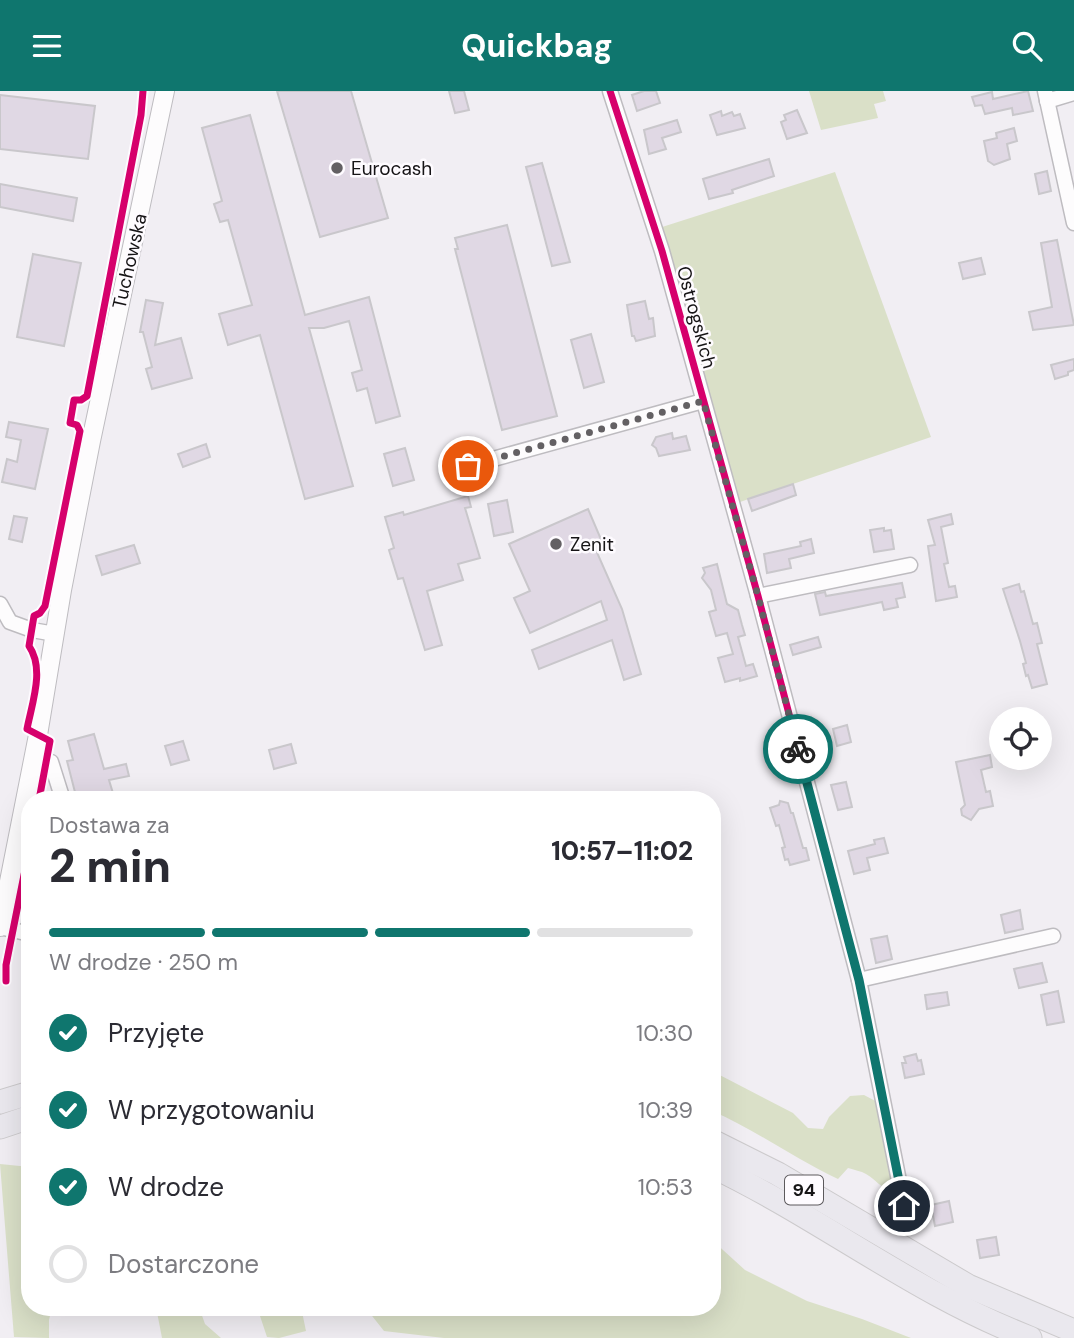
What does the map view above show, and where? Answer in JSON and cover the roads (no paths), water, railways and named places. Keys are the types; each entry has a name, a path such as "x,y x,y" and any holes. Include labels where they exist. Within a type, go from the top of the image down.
{"main road":[{"name":"94","path":"721,1146 778,1174 968,1286 1074,1331"},
{"name":"94","path":"721,1170 778,1199 945,1300 1030,1338"}],"street":[{"name":"Tuchowska","path":"28,791 114,326 165,91"},
{"name":"Ostrogskich","path":"610,91 662,251 758,596 859,980 904,1206"},
{"path":"1074,93 1046,96 1074,223"},
{"path":"468,466 703,401"},
{"path":"758,596 910,565"},
{"path":"0,604 10,622 55,634"},
{"path":"34,759 51,762 60,791"},
{"name":"Tuchowska","path":"0,927 21,823"},
{"path":"0,927 21,933"},
{"path":"859,980 1053,936"}],"place":[{"name":"Eurocash","path":"337,168"},
{"name":"Zenit","path":"556,544"}]}
